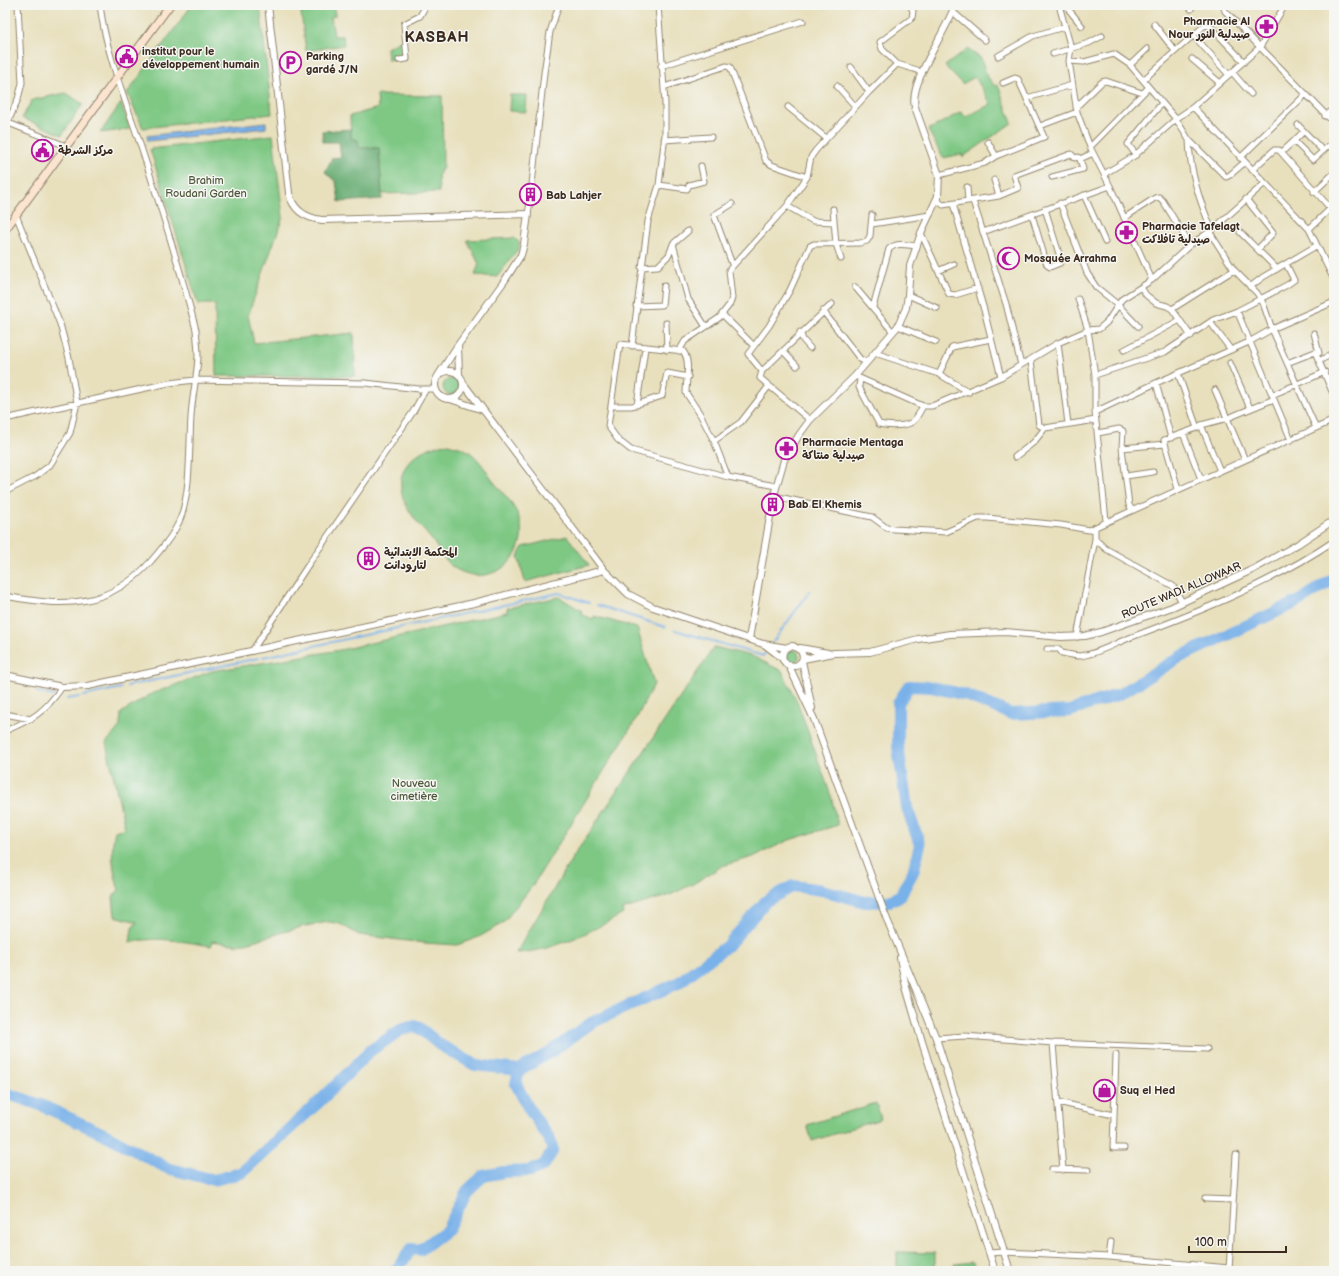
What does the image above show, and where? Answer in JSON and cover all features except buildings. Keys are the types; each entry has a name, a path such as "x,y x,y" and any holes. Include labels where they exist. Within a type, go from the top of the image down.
{"main road":[{"path":"5,230 170,5"}],"street":[{"path":"18,5 22,83 18,99 6,122 66,146"},
{"path":"5,596 61,604 84,602 100,597 124,586 145,568 160,552 181,518 187,490 192,393 198,357 196,330 140,145 117,78 108,46 100,5"},
{"path":"268,5 289,193 293,204 300,212 308,217 322,220 528,214"},
{"path":"399,60 407,59 404,24 420,16 426,5"},
{"path":"484,410 442,396 436,389 438,376 521,255 531,195 544,73 550,32 559,5"},
{"path":"632,346 648,221 659,185 664,140 664,87 661,66 658,5"},
{"path":"910,5 913,12 912,18 880,42 882,49 897,64 917,70 922,74"},
{"path":"1059,5 1071,48 1069,61 1076,109 1090,147 1110,186 1152,280"},
{"path":"1065,5 1082,26"},
{"path":"1223,5 1225,11 1325,116 1334,123"},
{"path":"1104,174 1136,155 1244,62 1260,47 1285,5"},
{"path":"985,40 954,8 922,74 913,101 939,175 938,202 943,205 999,196 1018,188 1014,175 1071,154 1075,158 1078,157 1080,159 1093,153"},
{"path":"661,66 803,22"},
{"path":"1154,24 1175,51"},
{"path":"1143,80 1203,26 1209,25 1244,62"},
{"path":"998,56 1033,36 1064,27"},
{"path":"1193,35 1252,94"},
{"path":"1053,54 1088,43 1102,36"},
{"path":"1130,64 1147,49"},
{"path":"1069,61 1084,62 1114,54 1130,64 1148,88 1176,119 1189,140 1226,177 1245,162"},
{"path":"1192,59 1220,83"},
{"path":"679,351 685,341 723,315 732,301 728,274 732,264 760,238 787,206 807,177 811,158 826,138 855,106 897,64"},
{"path":"664,87 726,66 730,67 766,161 772,165 807,177"},
{"path":"851,67 869,92"},
{"path":"939,175 979,165 996,156 1043,138 1044,136 1040,126 1017,78 1003,83"},
{"path":"1040,126 1076,109 1102,82 1106,81 1142,93"},
{"path":"1026,98 1072,85"},
{"path":"837,86 855,106"},
{"path":"1090,147 1148,88"},
{"path":"1240,158 1305,95"},
{"path":"1136,155 1128,144 1162,103"},
{"path":"788,107 826,138"},
{"path":"1193,107 1309,229 1334,280"},
{"path":"1325,116 1334,109"},
{"path":"1298,125 1323,151"},
{"path":"1282,152 1304,131"},
{"path":"664,140 711,137"},
{"path":"1189,140 1194,179 1211,230 1234,270 1260,299 1316,428"},
{"path":"1294,141 1312,160 1334,141"},
{"path":"988,142 996,156"},
{"path":"1252,170 1274,150 1279,150 1314,192 1332,206 1334,216"},
{"path":"1052,177 1083,168 1080,159"},
{"path":"659,185 686,189 689,185 704,181 701,166"},
{"path":"1314,192 1334,173"},
{"path":"994,180 999,196"},
{"path":"858,377 923,406 932,406 969,392 1001,377 1058,343 1088,330 1099,329 1103,326 1117,304 1126,295 1152,280 1190,245 1211,230 1265,183"},
{"path":"983,232 1110,186"},
{"path":"967,187 970,201 983,232 1006,304 1021,365"},
{"path":"1084,195 1105,242"},
{"path":"749,639 773,501 784,460 799,434 810,420 858,377 866,362 898,326 906,308 910,266 916,246 938,196"},
{"path":"1124,218 1155,198 1159,197 1190,245"},
{"path":"1246,200 1273,232 1258,249"},
{"path":"1060,203 1087,273 1096,287 1117,304 1138,326"},
{"path":"732,204 714,215 732,264"},
{"path":"953,204 978,288 1001,377"},
{"path":"787,206 813,222 834,222"},
{"path":"1309,229 1332,206"},
{"path":"833,209 836,244 841,259"},
{"path":"1032,215 1047,265 1050,267 1060,263 1061,260 1044,209"},
{"path":"5,492 36,476 50,464 70,433 77,403 69,358 60,324 16,215"},
{"path":"762,370 748,354 772,320 790,290 810,246 814,244 836,244 867,241 870,236 872,215"},
{"path":"872,224 930,215"},
{"path":"641,267 658,266 669,255 673,244 688,231"},
{"path":"1240,232 1277,269"},
{"path":"922,233 938,271 951,295 978,288"},
{"path":"673,244 688,299 706,327"},
{"path":"873,307 889,249 894,245 900,244 916,246"},
{"path":"1250,287 1316,246"},
{"path":"938,271 954,264"},
{"path":"1095,375 1159,355 1191,336 1210,322 1237,311 1294,281 1286,264"},
{"path":"1172,310 1234,270"},
{"path":"636,306 662,305 664,286"},
{"path":"855,287 893,332"},
{"path":"1142,287 1146,295 1156,303 1167,306 1172,310 1191,336"},
{"path":"908,295 937,308"},
{"path":"1078,298 1088,330 1095,375 1095,412 1106,521"},
{"path":"1095,412 1249,342 1272,329 1334,302"},
{"path":"810,420 760,378 762,370 823,310 832,304"},
{"path":"823,310 860,359 866,362"},
{"path":"1237,311 1291,440"},
{"path":"723,315 753,346"},
{"path":"1124,350 1180,320"},
{"path":"1210,322 1231,350"},
{"path":"666,323 667,350"},
{"path":"898,326 936,342"},
{"path":"800,332 803,340 810,348"},
{"path":"1287,363 1315,352 1319,353 1320,351 1314,333"},
{"path":"939,374 952,347 991,339"},
{"path":"1058,343 1068,424"},
{"path":"728,477 714,441 700,414 686,393 688,376 686,354 683,350 679,351 645,348 620,344 608,428 625,447 650,456 728,477 776,486"},
{"path":"458,346 459,374 463,382 604,570 618,585 642,602 671,614 763,644 786,648 793,646 800,648 803,653 802,660 814,719"},
{"path":"637,405 645,348"},
{"path":"783,351 797,366"},
{"path":"1315,352 1334,396"},
{"path":"875,353 939,374 969,392"},
{"path":"1319,361 1334,354"},
{"path":"1030,360 1039,425 1045,428 1096,420"},
{"path":"1230,363 1250,408"},
{"path":"438,376 448,371 459,374"},
{"path":"611,406 637,405 662,395 667,373 688,376"},
{"path":"1178,373 1199,426 1220,471"},
{"path":"1178,489 1164,440 1199,426 1228,418 1297,384 1326,375 1334,375"},
{"path":"858,377 859,387 879,424 887,426 909,423 916,419 923,406"},
{"path":"5,419 169,383 195,380 365,383 436,389"},
{"path":"447,398 452,398 461,392 463,382"},
{"path":"1156,383 1171,438"},
{"path":"714,441 741,422 769,386"},
{"path":"252,651 310,562 413,412 426,389"},
{"path":"1215,390 1245,460"},
{"path":"773,501 872,517 887,528 894,529 946,532 978,518 987,518 1061,525 1085,530 1095,528 1106,521 1334,420"},
{"path":"1015,457 1034,442 1045,428"},
{"path":"1098,433 1122,430 1122,448 1129,505 1132,510"},
{"path":"1183,433 1201,479"},
{"path":"1122,448 1165,444"},
{"path":"1126,476 1153,472"},
{"name":"ROUTE WADI ALLOWAAR","path":"800,648 834,653 870,652 918,639 950,634 1005,632 1078,637 1117,628 1182,602 1254,569 1298,544 1334,520"},
{"path":"1078,637 1095,539 1095,528"},
{"path":"1095,539 1106,549 1173,586 1182,602"},
{"path":"1047,649 1059,649 1062,653 1080,656 1095,652 1152,630 1244,591 1334,541"},
{"path":"5,675 62,687 88,686 474,603 604,570"},
{"path":"763,644 782,658 785,664 789,666 814,719 886,918 936,1038 1010,1271"},
{"path":"782,658 782,653 786,648"},
{"name":"ROUTE WADI ALLOWAAR","path":"802,660 834,653"},
{"path":"789,666 796,666 802,660"},
{"path":"5,731 32,720 48,706 62,687"},
{"path":"5,714 32,720"},
{"path":"898,948 906,987 919,1032 995,1271"},
{"path":"936,1038 965,1036 1053,1042 1207,1049"},
{"path":"1053,1042 1063,1170"},
{"path":"1116,1055 1113,1148 1124,1148"},
{"path":"1058,1102 1113,1115"},
{"path":"990,1253 1004,1252 1109,1258 1229,1270 1236,1155"},
{"path":"1052,1169 1088,1170"},
{"path":"1205,1199 1233,1200"},
{"path":"1109,1258 1111,1242"}],"green space":[{"path":"192,5 260,5 272,114 143,128 127,93"},
{"path":"300,5 334,5 335,16 331,17 334,36 343,36 344,45 306,51"},
{"path":"402,40 405,58 388,60 387,48"},
{"path":"967,49 981,58 987,76 995,86 998,85 1012,123 963,157 962,154 943,158 928,130 961,112 966,117 991,104 975,77 962,84 945,66"},
{"path":"66,93 83,104 62,135 22,118 32,100"},
{"path":"377,95 442,96 443,167 438,176 439,192 382,194 379,148 359,148 351,138 350,116 378,108"},
{"path":"510,95 527,95 526,112 509,111"},
{"path":"121,103 130,129 100,133"},
{"path":"351,129 351,138 358,140 359,148 379,148 382,199 339,202 336,182 325,172 332,158 341,157 339,142 323,142 322,131"},
{"name":"Brahim Roudani Garden","path":"273,135 283,217 248,315 254,343 354,333 355,376 216,376 215,304 198,304 150,149"},
{"path":"514,238 519,242 519,248 497,277 475,275 479,264 467,240"},
{"path":"448,379 454,379 459,384 457,393 454,395 448,395 443,390 443,384"},
{"path":"448,444 466,450 476,457 518,515 521,525 520,545 511,561 495,572 485,575 473,575 454,568 445,559 406,505 402,493 401,481 403,471 409,462 416,455 426,450 436,446"},
{"path":"567,536 589,565 525,582 518,556 523,547"},
{"name":"Nouveau cimetière","path":"559,597 582,611 581,614 593,619 594,616 637,628 654,684 635,721 533,885 503,923 479,937 457,945 424,943 359,935 340,924 329,922 305,926 239,945 212,941 211,946 160,939 130,943 132,928 137,922 115,916 113,897 119,890 113,860 113,838 115,831 125,828 106,743 120,726 121,713 151,694 212,671 340,650 507,612 507,608"},
{"path":"714,647 752,656 782,671 797,701 831,796 838,825 789,840 753,857 722,866 693,884 670,895 622,910 623,914 571,940 544,949 516,953 571,860"},
{"path":"793,650 797,652 799,656 797,660 793,662 789,660 787,656 789,652"},
{"path":"876,1103 881,1119 812,1141 807,1125"},
{"path":"897,1252 935,1253 935,1271 897,1271"},
{"path":"973,1262 976,1271 957,1271 954,1264"}],"water":[{"path":"266,122 266,128 148,141 147,136"}],"waterway":[{"path":"5,1093 41,1105 108,1136 167,1168 214,1180 241,1173 320,1101 370,1051 402,1029 417,1026 440,1045 475,1065 519,1070 549,1053 591,1023 678,983 728,945 766,901 793,886 822,890 865,902 889,901 900,896 913,872 920,845 907,808 898,747 898,703 909,686 931,687 966,695 1011,714 1070,711 1120,694 1180,657 1299,601 1334,579"},
{"path":"773,642 810,591"},
{"path":"263,657 559,593 589,603"},
{"path":"597,605 665,627"},
{"path":"675,630 763,656 765,653"},
{"path":"127,686 259,658"},
{"path":"84,696 121,688"},
{"path":"37,692 54,696"},
{"path":"67,699 80,697"},
{"path":"396,1271 411,1249 420,1250 447,1230 467,1191 483,1176 504,1172 531,1171 544,1165 553,1150 549,1138 529,1109 516,1084 519,1070"}],"place":[{"name":"Pharmacie Al Nour صيدلية النور","path":"1266,27"},
{"name":"institut pour le développement humain","path":"127,57"},
{"name":"Parking gardé J/N","path":"291,62"},
{"name":"مركز الشرطة","path":"42,150"},
{"name":"Bab Lahjer","path":"531,195"},
{"name":"Pharmacie Tafelagt صيدلية تافلاكت","path":"1126,232"},
{"name":"Mosquée Arrahma","path":"1008,258"},
{"name":"Pharmacie Mentaga صيدلية منتاكة","path":"786,448"},
{"name":"Bab El Khemis","path":"772,504"},
{"name":"المحكمة الابتدائية لتارودانت","path":"369,558"},
{"name":"Suq el Hed","path":"1104,1090"}],"district":[{"name":"KASBAH","path":"437,37"}]}
